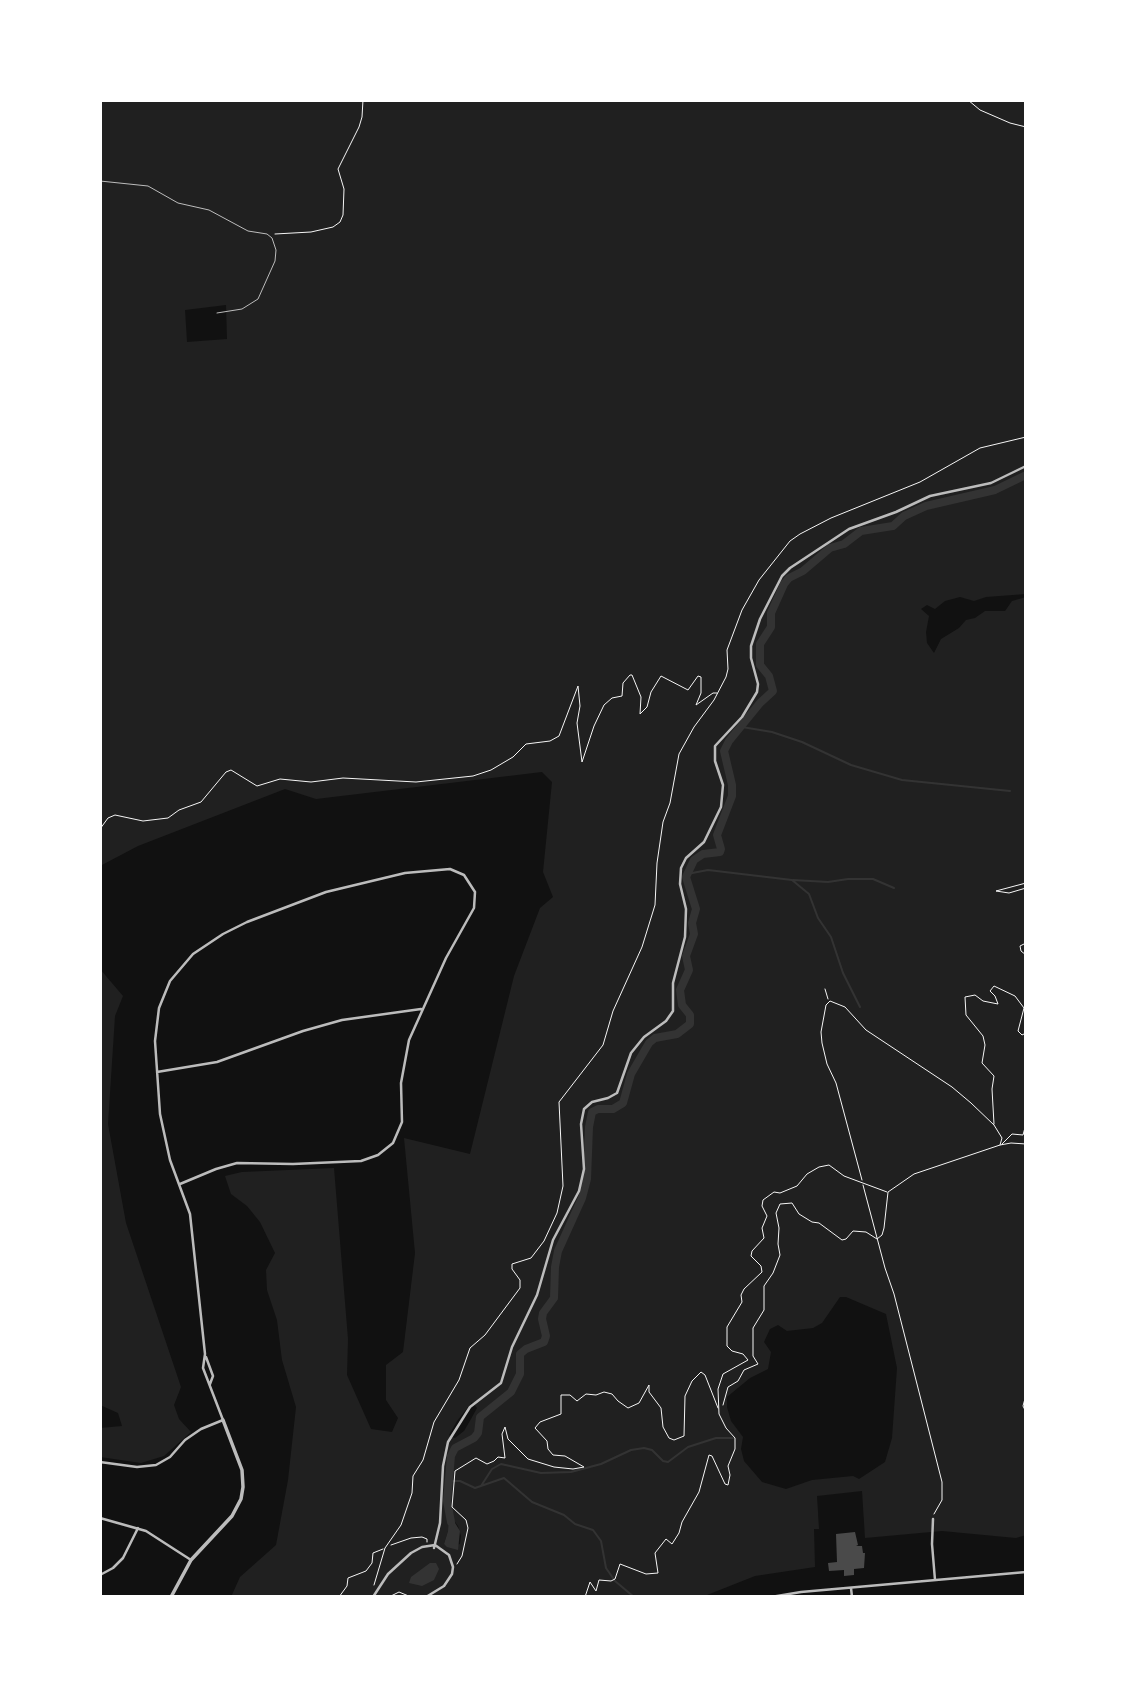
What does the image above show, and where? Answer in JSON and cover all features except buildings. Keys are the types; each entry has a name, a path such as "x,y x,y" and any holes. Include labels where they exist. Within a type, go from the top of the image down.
{"street":[{"path":"434,1547 440,1523 443,1466 448,1442 469,1408 498,1387 503,1378 512,1347 539,1290 553,1240 579,1191 584,1169 581,1124 584,1109 592,1102 617,1093 631,1053 644,1037 666,1021 673,1011 673,983 685,937 686,909 680,884 681,867 686,858 704,842 721,807 723,785 715,761 715,747 742,717 757,692 751,646 760,619 782,576 849,529 897,512 930,496 991,483 1026,466"},
{"path":"171,1597 191,1560 232,1516 243,1493 242,1470 210,1384 205,1378 192,1223 163,1133 155,1041 161,999 177,970 193,954 247,922 282,908 326,892 379,878 450,869 457,870 468,879 475,892 474,908 421,1009 404,1060 401,1083 402,1122 397,1136 386,1149 361,1161 237,1163 216,1168 180,1184"},
{"path":"156,1072 217,1062 342,1020 421,1009"},
{"path":"205,1354 213,1376 210,1384"},
{"path":"100,1461 137,1468 156,1465 170,1457 185,1440 201,1429 223,1420"},
{"path":"100,1518 138,1528 161,1539 191,1560"},
{"path":"933,1519 935,1580"},
{"path":"100,1575 123,1558 138,1528"},
{"path":"373,1597 382,1581 411,1553 422,1547 434,1547 447,1552 453,1567 450,1580 426,1597"},
{"path":"771,1597 1026,1572"},
{"path":"851,1588 852,1597"}],"lane":[{"path":"100,181 148,186 178,203 209,210 248,231 271,236 276,250 275,261 258,299 241,310 217,313"}],"path":[{"path":"271,236 277,233 311,232 334,227 340,222 343,215 344,189 338,169 359,127 363,100"},
{"path":"968,100 980,110 1026,127"},
{"path":"100,829 108,818 115,815 143,821 168,818 179,810 201,802 226,772 231,770 257,786 280,779 312,782 343,778 416,782 473,776 491,770 513,757 526,744 550,741 559,736 578,686 580,706 577,723 582,762 604,705 610,699 622,696 623,683 630,675 641,697 640,714 647,707 651,692 661,676 688,690 697,677 701,677 701,693 696,705 713,693 718,693 678,754 670,803 663,822 655,905 642,947 613,1011 603,1045 559,1102 563,1186 557,1213 544,1241 531,1258 512,1264 512,1269 520,1280 520,1288 485,1335 470,1349 459,1380 434,1422 423,1460 413,1476 412,1493 401,1525 389,1544"},
{"path":"1026,883 996,891 1009,893 1026,888"},
{"path":"1026,943 1020,946 1026,955"},
{"path":"994,1125 992,1116 995,1076 982,1063 985,1045 983,1036 967,1016 965,997 975,995 983,1001 997,1005 999,1002 990,990 994,986 1015,996 1024,1009 1018,1031 1026,1033"},
{"path":"825,989 828,1001 821,1032 822,1043 836,1083 942,1482 942,1500 933,1519"},
{"path":"828,1001 845,1007 866,1030 953,1087 994,1125 1004,1141 1026,1144"},
{"path":"1000,1145 1012,1134 1023,1135 1026,1124"},
{"path":"1000,1145 1002,1138"},
{"path":"887,1192 917,1173 1011,1143"},
{"path":"585,1597 590,1582 596,1591 599,1580 614,1580 617,1567 621,1564 646,1574 658,1573 655,1553 665,1540 668,1539 672,1544 680,1531 682,1522 699,1492 709,1455 712,1456 725,1485 728,1485 728,1465 735,1449 735,1438 719,1412 718,1389 723,1374 748,1360 743,1354 732,1351 727,1346 727,1326 737,1313 744,1289 762,1272 761,1266 751,1256 752,1251 764,1238 762,1228 767,1216 762,1206 763,1200 774,1192 797,1186 819,1167 830,1165 844,1176 887,1192"},
{"path":"878,1238 882,1235 887,1215 887,1192"},
{"path":"720,1407 725,1402 728,1387 738,1381 744,1370 758,1364 753,1356 753,1328 764,1310 764,1286 780,1255 776,1216 780,1204 792,1203 800,1215 811,1222 821,1224 842,1240 846,1240 853,1231 866,1232 878,1238"},
{"path":"453,1567 462,1556 468,1528 466,1520 452,1507 456,1469 475,1459 488,1464 498,1457 505,1458 502,1433 505,1427 508,1438 530,1460 556,1467 584,1467 567,1456 553,1455 548,1449 547,1441 535,1428 540,1422 561,1414 561,1395 570,1395 577,1401 586,1394 605,1392 612,1394 628,1408 639,1403 649,1385 649,1392 661,1409 663,1427 669,1438 674,1440 684,1436 685,1396 692,1381 701,1372 705,1375 715,1406 720,1407"},
{"path":"1026,1395 1023,1406 1026,1412"},
{"path":"339,1597 347,1586 347,1579 366,1571 372,1563 373,1553 389,1544 411,1538 427,1539"},
{"path":"376,1589 374,1582 385,1548"},
{"path":"389,1597 399,1592 411,1597"},
{"path":"567,1597 579,1597"}],"shaded area":[{"path":"100,100 1026,100 1026,594 986,597 974,601 960,597 945,601 935,609 927,605 921,609 929,616 927,643 934,653 941,639 959,628 966,620 985,611 1005,611 1012,601 1026,597 1026,1535 1016,1538 942,1531 865,1538 862,1491 817,1496 819,1529 814,1529 815,1567 755,1576 702,1597 231,1597 240,1577 276,1545 288,1480 296,1407 282,1360 277,1320 267,1290 266,1270 275,1253 260,1222 247,1206 231,1194 225,1176 242,1172 334,1168 348,1339 347,1375 371,1429 392,1432 398,1418 386,1400 386,1365 403,1352 415,1253 404,1138 470,1154 514,976 540,908 553,897 543,872 552,782 542,772 316,799 285,789 138,846 100,866","holes":["226,305 227,339 187,342 185,310","840,1297 886,1314 897,1368 892,1438 885,1462 859,1479 853,1476 812,1480 786,1489 762,1482 744,1461 741,1449 743,1437 731,1421 727,1397 750,1378 768,1369 771,1352 764,1342 770,1329 778,1325 787,1331 813,1328 822,1323","472,1402 477,1408 464,1431 455,1438 449,1435","449,1514 458,1526 460,1544 449,1547 444,1544"]},
{"path":"100,969 123,996 115,1016 108,1124 126,1223 181,1387 174,1405 179,1419 191,1432 164,1456 141,1463 100,1457 100,1428 122,1426 118,1413 100,1405"},
{"path":"449,1513 460,1531 458,1550 444,1544"},
{"path":"430,1563 436,1563 439,1569 434,1580 422,1586 409,1583 411,1577"}],"waterway":[{"path":"451,1522 447,1501 451,1456 455,1448 474,1438 478,1433 480,1417 511,1392 520,1374 520,1354 544,1342 546,1336 542,1319 543,1313 554,1298 558,1251 582,1198 587,1179 592,1112 598,1109 613,1109 623,1103 631,1074 649,1043 655,1038 677,1034 690,1024 690,1015 682,1005 680,990 689,970 686,956 694,934 692,923 696,909 686,877 694,860 703,854 720,852 717,835 732,796 724,751 760,703 773,691 769,676 760,665 760,644 771,627 771,613 784,584 830,548 844,544 861,531 893,526 904,516 926,506 995,490 1026,475"},
{"path":"742,727 772,732 802,742 851,765 902,780 1010,791"},
{"path":"687,874 708,870 792,880 809,894 818,918 831,937 843,973 860,1007"},
{"path":"793,880 828,882 873,879 894,888"},
{"path":"481,1486 492,1469 501,1464 541,1473 571,1472 601,1464 631,1450 644,1448 652,1450 663,1461 668,1462 688,1447 716,1438 733,1438"},
{"path":"450,1481 460,1481 475,1488 504,1478 532,1502 593,1530 601,1541 606,1568 615,1581 634,1597"}]}
